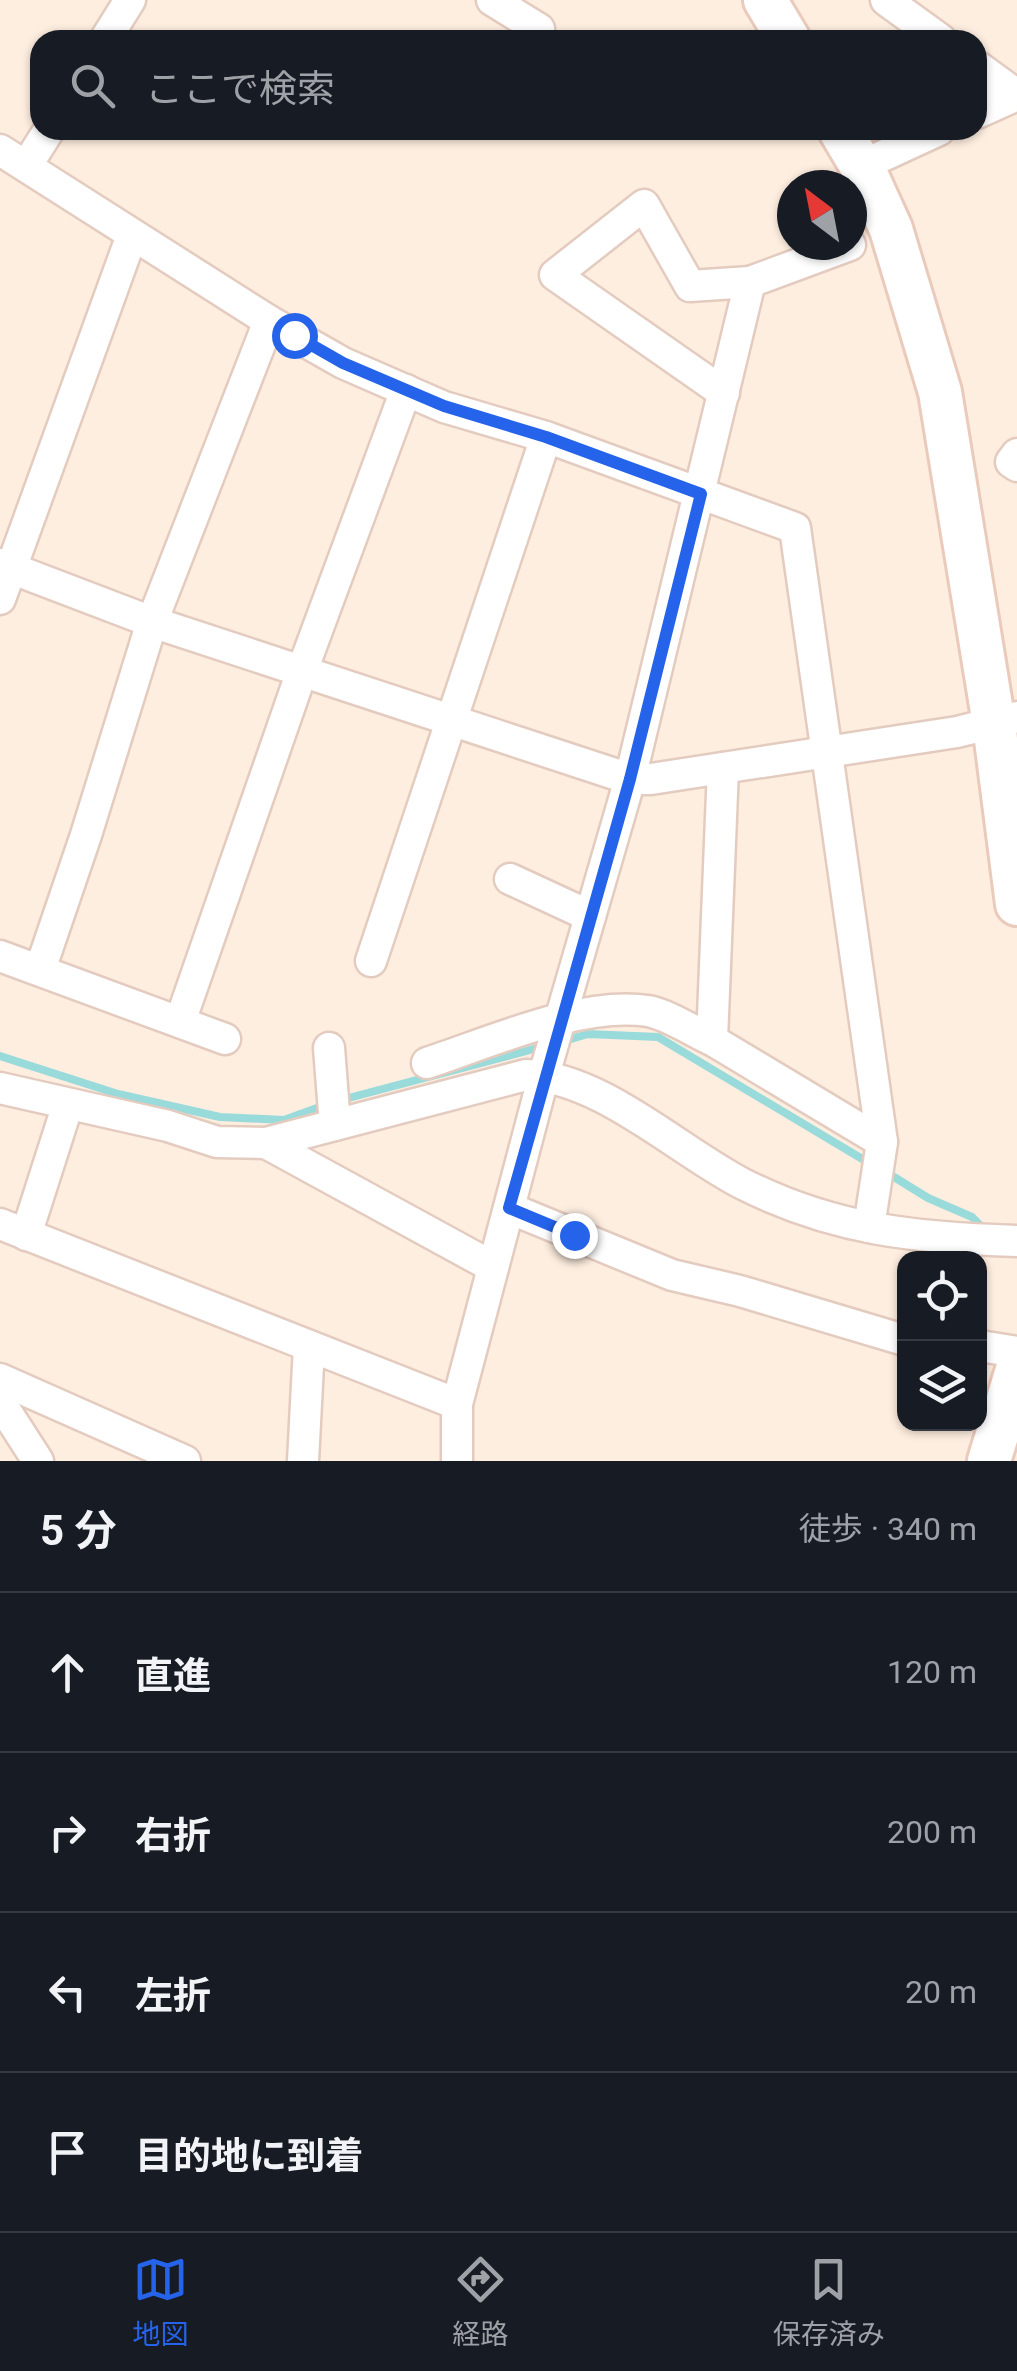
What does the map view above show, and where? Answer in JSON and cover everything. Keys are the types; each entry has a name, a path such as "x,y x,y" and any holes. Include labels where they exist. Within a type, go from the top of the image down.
{"street":[{"path":"111,30 130,0"},
{"path":"492,0 539,29"},
{"path":"886,0 927,30"},
{"path":"987,73 1017,95"},
{"path":"987,108 1017,95"},
{"path":"32,140 7,155 269,322 343,363 444,406 546,437 795,528 880,1157 869,1227"},
{"path":"851,148 890,140"},
{"path":"724,394 555,275 644,205 690,286 750,282 810,260"},
{"path":"0,599 5,566 132,235"},
{"path":"867,246 940,392 1005,721 1017,904"},
{"path":"457,1461 457,1404 546,1068 630,779 750,282"},
{"path":"40,970 152,622 269,322"},
{"path":"180,1022 302,671 406,390"},
{"path":"371,961 546,437"},
{"path":"1017,454 1011,462 1017,466"},
{"path":"5,566 152,622 630,779 723,768 1005,721"},
{"path":"712,1040 723,768"},
{"path":"510,879 590,916"},
{"path":"0,956 225,1039"},
{"path":"427,1062 614,1009 652,1012 712,1040 880,1157"},
{"path":"329,1048 335,1122"},
{"path":"0,1088 168,1126 217,1142 266,1143 546,1068 742,1183 812,1215 923,1238 1017,1242"},
{"path":"68,1104 13,1230 457,1404"},
{"path":"266,1143 493,1267"},
{"path":"509,1208 672,1275 897,1338"},
{"path":"303,1461 309,1346"},
{"path":"987,1347 1017,1352"},
{"path":"989,1461 1017,1370"},
{"path":"0,1379 186,1461"},
{"path":"0,1402 38,1461"}],"waterway":[{"path":"564,1041 588,1034 658,1037 869,1163"},
{"path":"341,1100 545,1046"},
{"path":"0,1056 118,1094 220,1117 284,1120 328,1104"},
{"path":"886,1172 928,1198 972,1217 985,1230"}],"route":[{"path":"294,335 343,363 444,406 546,437 701,494 630,779 509,1208 574,1235"}]}
